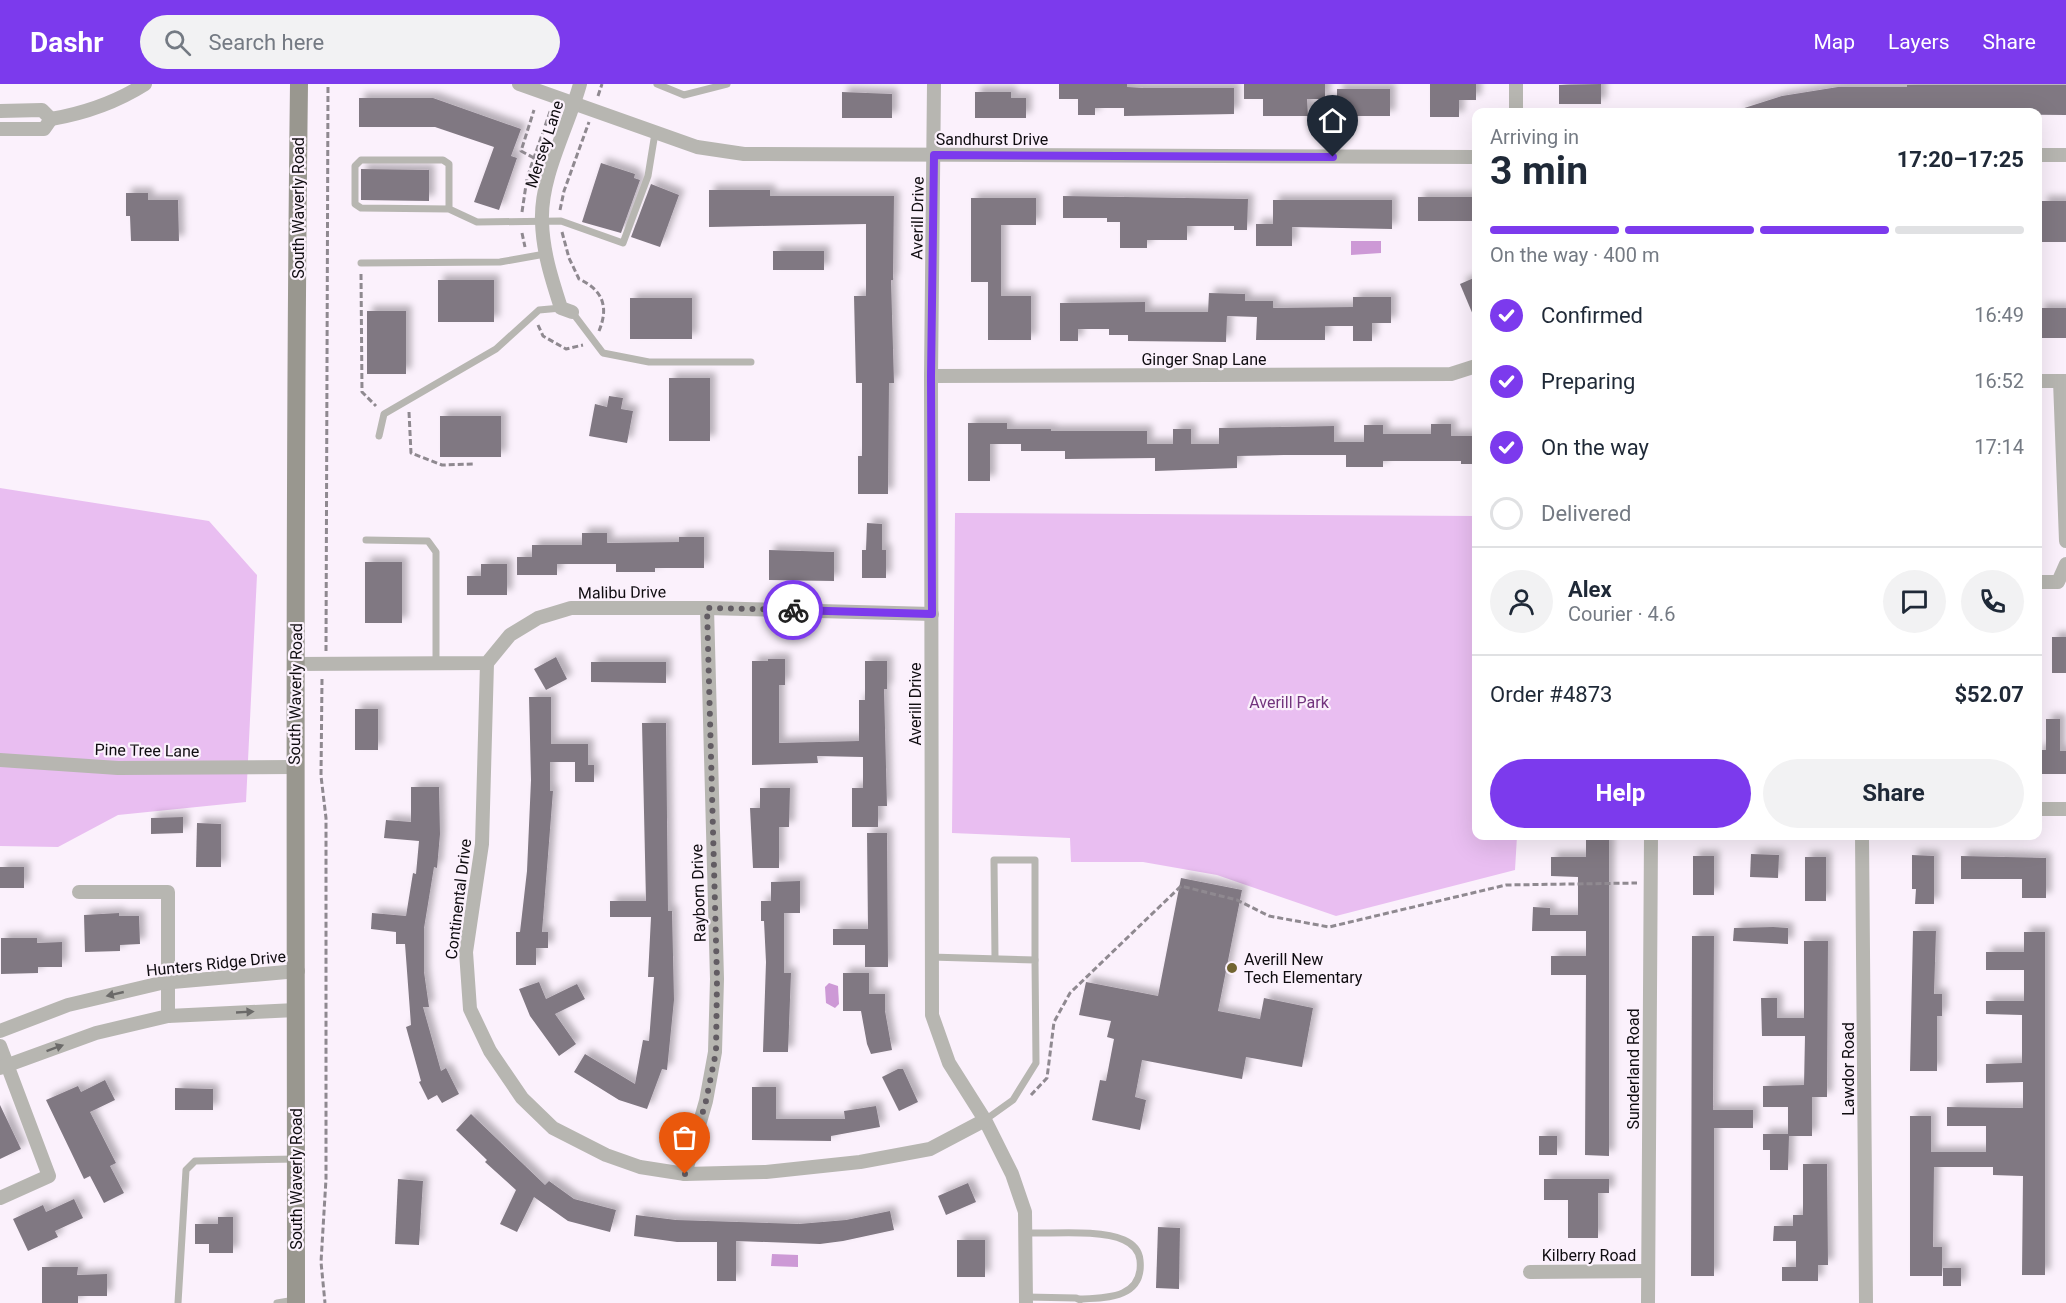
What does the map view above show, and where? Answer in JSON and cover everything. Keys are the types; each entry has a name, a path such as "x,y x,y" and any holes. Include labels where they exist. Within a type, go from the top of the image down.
{"main road":[{"name":"South Waverly Road","path":"296,1301 298,971 294,767 299,84"}],"street":[{"path":"0,129 44,129 51,119 80,114 106,105 145,84"},
{"name":"Sandhurst Drive","path":"519,84 697,147 744,154 1472,157"},
{"name":"Mersey Lane","path":"567,310 545,254 543,201 580,84"},
{"name":"Averill Drive","path":"934,84 931,376 930,957 932,1015 949,1063 985,1120 1011,1174 1025,1212 1026,1300"},
{"path":"1516,84 1516,108"},
{"path":"0,111 42,110 51,119"},
{"path":"19,111 20,129"},
{"path":"2042,154 2066,155"},
{"name":"Ginger Snap Lane","path":"931,376 1451,374 1472,367"},
{"path":"2042,381 2063,381 2066,541"},
{"path":"2042,582 2058,582 2066,564"},
{"name":"Malibu Drive","path":"487,663 510,635 538,618 571,608 707,608 932,614"},
{"name":"Rayborn Drive","path":"685,1174 706,1101 716,1052 717,979 707,608"},
{"path":"296,664 487,663"},
{"name":"Continental Drive","path":"487,663 482,844 466,952 470,1009 490,1051 522,1098 554,1128 606,1155 632,1164 685,1174 766,1172 860,1162 930,1149 985,1120"},
{"name":"Pine Tree Lane","path":"0,760 118,768 294,767"},
{"path":"2042,809 2066,809"},
{"name":"Sunderland Road","path":"1648,1303 1651,840"},
{"name":"Lawdor Road","path":"1862,840 1866,1303"},
{"path":"79,892 168,892 168,1016"},
{"name":"Hunters Ridge Drive","path":"0,1031 68,1005 167,982 298,971"},
{"path":"4,1066 96,1033 168,1016 296,1010"},
{"path":"0,1046 4,1066 49,1176 0,1198"},
{"name":"Kilberry Road","path":"1530,1272 1648,1271"}],"lane":[{"path":"657,84 684,95 727,84"},
{"path":"449,208 449,164 443,160 361,160 355,166 355,204 361,208 449,208 477,222 511,224 561,221 623,243 648,176 655,133"},
{"path":"361,263 500,262 545,254"},
{"path":"379,436 384,414 496,349 538,310 567,310 603,353 649,362 751,362"},
{"path":"366,540 428,541 436,552 436,663"},
{"path":"985,1120 1013,1100 1036,1063 1035,860 993,860 995,958"},
{"path":"930,957 1035,960"},
{"path":"178,1303 186,1170 195,1161 296,1159"},
{"path":"1026,1233 1121,1238 1132,1244 1138,1252 1140,1262 1137,1283 1128,1291 1113,1297 1080,1301 1026,1300"},
{"path":"277,1303 296,1301"}],"path":[{"path":"325,1303 321,1262 326,1179 326,818 321,776 321,683 326,646 328,84"},
{"path":"534,110 520,151 534,158"},
{"path":"361,263 362,392 384,414 411,412 411,453 442,465 473,464"},
{"path":"1026,1101 1047,1078 1054,1022 1070,993 1181,886 1237,900 1269,916 1329,927 1506,885 1651,883"}],"green space":[{"path":"0,488 209,521 257,575 246,802 118,815 58,847 0,846"},
{"name":"Averill Park","path":"955,513 1472,516 1472,840 1517,840 1515,870 1336,916 1217,875 1143,862 1071,862 1070,838 952,833"}],"shaded area":[{"path":"1351,241 1381,241 1381,253 1351,255"},
{"path":"829,983 838,986 839,1004 835,1008 826,1003 825,987"},
{"path":"772,1254 798,1255 798,1267 771,1266"}],"building":[{"path":"1059,84 1127,84 1127,87 1143,88 1234,88 1234,114 1124,116 1124,108 1095,108 1095,115 1078,115 1078,99 1059,99"},
{"path":"1244,84 1325,84 1325,99 1307,99 1308,116 1263,116 1263,99 1244,99"},
{"path":"1430,84 1476,84 1476,100 1459,100 1459,117 1430,117"},
{"path":"1601,84 1601,104 1559,104 1559,85"},
{"path":"1907,85 2066,85 2066,115 2042,115 2042,108 1744,108 1782,96 1838,87 1907,87"},
{"path":"1337,89 1390,89 1390,116 1337,116"},
{"path":"842,92 892,94 892,118 842,118"},
{"path":"975,92 1011,92 1011,98 1026,98 1026,118 975,118"},
{"path":"359,98 433,98 521,129 511,156 517,158 499,210 474,202 494,147 435,127 359,127"},
{"path":"601,163 635,174 634,178 640,180 621,233 582,222"},
{"path":"361,169 429,170 429,201 361,200"},
{"path":"651,184 679,195 660,247 631,237"},
{"path":"709,190 770,190 770,196 894,196 893,280 891,280 894,383 889,383 888,494 858,494 858,456 862,456 862,383 856,383 854,296 866,296 866,224 709,227"},
{"path":"126,193 148,193 148,200 178,200 179,241 131,241 130,216 126,216"},
{"path":"1063,196 1248,199 1247,230 1234,230 1234,226 1187,226 1187,240 1147,240 1147,248 1120,248 1120,222 1107,222 1107,218 1063,218"},
{"path":"1418,197 1472,197 1472,221 1418,221"},
{"path":"971,198 1036,198 1036,225 1001,225 1001,296 1031,296 1031,340 988,340 988,282 971,282"},
{"path":"1273,200 1392,200 1392,229 1292,227 1292,246 1256,246 1256,224 1273,224"},
{"path":"2042,201 2066,201 2066,242 2042,242"},
{"path":"773,251 824,251 824,270 773,270"},
{"path":"1472,279 1472,312 1460,284"},
{"path":"438,280 494,280 494,322 438,322"},
{"path":"1209,293 1245,294 1245,301 1273,301 1273,308 1353,307 1353,297 1391,297 1391,323 1372,323 1372,341 1353,341 1353,326 1325,326 1325,340 1256,340 1257,317 1227,316 1226,342 1128,341 1128,335 1109,335 1109,329 1078,329 1078,341 1060,341 1060,303 1145,302 1145,312 1208,312"},
{"path":"630,298 692,298 692,339 630,339"},
{"path":"2042,308 2066,308 2066,338 2042,338"},
{"path":"367,311 406,311 406,374 367,374"},
{"path":"669,378 710,378 710,441 669,441"},
{"path":"609,396 623,398 621,409 633,411 627,443 589,436 595,404 607,407"},
{"path":"440,416 501,416 501,457 440,457"},
{"path":"968,423 1007,423 1007,429 1051,429 1051,431 1147,431 1147,444 1173,444 1173,429 1191,429 1191,444 1219,444 1219,428 1334,426 1334,442 1364,442 1364,425 1383,425 1383,434 1431,434 1431,424 1451,424 1451,436 1472,436 1472,464 1461,464 1461,461 1383,461 1383,467 1346,467 1346,455 1237,456 1237,468 1155,471 1155,458 1065,459 1065,451 1021,451 1021,444 990,444 990,481 968,481"},
{"path":"867,523 882,524 882,550 886,550 886,578 862,578 862,550 866,550"},
{"path":"582,533 607,533 607,543 679,542 679,537 704,537 704,568 655,568 655,572 616,572 616,564 557,564 557,575 517,575 517,557 532,557 532,545 582,545"},
{"path":"769,550 834,552 834,581 769,580"},
{"path":"365,562 402,562 402,623 365,623"},
{"path":"481,564 507,564 507,595 467,595 467,576 481,576"},
{"path":"2052,637 2066,637 2066,673 2052,673"},
{"path":"556,657 567,679 546,690 534,669"},
{"path":"768,659 785,659 785,685 779,685 779,743 859,741 859,700 865,700 865,661 887,661 887,689 884,689 887,806 878,806 878,827 852,827 852,788 863,788 863,757 817,756 818,763 752,765 752,661 768,661"},
{"path":"591,662 666,662 666,683 591,682"},
{"path":"529,697 551,697 551,744 588,744 588,765 594,765 594,782 575,782 575,762 550,762 550,791 553,791 542,932 548,932 548,948 536,948 536,965 516,965 516,932 520,932 527,871 531,780"},
{"path":"355,709 378,709 378,750 355,750"},
{"path":"2046,719 2060,719 2060,751 2066,751 2066,774 2042,774 2042,750 2046,750"},
{"path":"642,723 666,723 668,911 672,911 674,1000 667,1070 662,1069 647,1109 619,1100 574,1072 585,1054 635,1084 643,1040 649,1041 654,977 648,977 651,917 610,917 610,901 646,901"},
{"path":"411,787 439,787 440,834 437,868 434,867 424,928 424,972 429,1007 423,1007 441,1071 446,1068 459,1094 442,1103 437,1095 428,1100 419,1082 421,1081 406,1027 411,1025 405,944 396,944 396,932 371,929 372,913 406,916 413,873 416,874 419,841 384,838 386,820 411,822"},
{"path":"760,788 790,788 789,827 779,827 779,868 753,868 750,808 760,808"},
{"path":"183,817 183,833 151,834 151,818"},
{"path":"197,823 221,824 221,867 196,867"},
{"path":"867,833 887,833 888,967 865,967 865,945 833,945 833,929 868,929"},
{"path":"1586,840 1609,840 1609,1156 1585,1155 1586,975 1551,975 1551,956 1586,956 1586,931 1532,931 1533,907 1550,908 1550,915 1578,915 1578,877 1551,876 1551,857 1586,857"},
{"path":"1751,854 1779,855 1778,878 1750,877"},
{"path":"1912,855 1934,856 1934,904 1915,904 1916,889 1912,889"},
{"path":"1693,856 1714,856 1714,895 1693,895"},
{"path":"1961,856 2046,858 2046,898 2022,898 2022,879 1961,879"},
{"path":"1805,857 1826,857 1826,901 1805,901"},
{"path":"0,867 24,867 24,888 0,888"},
{"path":"1181,878 1242,890 1218,1011 1260,1019 1264,998 1313,1008 1302,1067 1246,1057 1242,1079 1142,1060 1135,1097 1146,1100 1140,1130 1092,1120 1100,1080 1106,1081 1114,1039 1107,1037 1111,1021 1079,1015 1086,982 1158,996"},
{"path":"800,881 800,913 784,913 784,973 791,973 788,1052 763,1052 766,962 761,901 771,901 771,882"},
{"path":"119,913 119,916 139,916 140,944 120,945 120,951 85,952 84,915"},
{"path":"1734,928 1788,928 1788,944 1733,941"},
{"path":"1913,931 1936,931 1934,994 1942,994 1942,1016 1937,1016 1937,1071 1910,1071"},
{"path":"2024,932 2045,932 2045,1275 2022,1275 2023,1176 1993,1175 1993,1167 1934,1167 1933,1247 1942,1247 1942,1276 1910,1276 1910,1116 1931,1116 1931,1152 1986,1152 1986,1126 1947,1126 1947,1107 2023,1108 2023,1082 1986,1083 1986,1064 2022,1063 2022,1015 1986,1014 1986,1001 2024,1001 2024,970 1986,970 1986,952 2024,952"},
{"path":"1692,936 1714,936 1713,1110 1753,1110 1753,1128 1714,1128 1714,1276 1691,1276"},
{"path":"1,938 37,938 37,943 62,942 62,967 38,967 38,973 1,974"},
{"path":"1804,941 1828,941 1827,1097 1812,1097 1812,1136 1789,1136 1788,1170 1770,1170 1770,1150 1763,1150 1763,1134 1788,1134 1788,1107 1763,1107 1763,1086 1804,1085 1805,1036 1762,1036 1761,998 1777,998 1777,1018 1804,1018"},
{"path":"843,973 869,973 869,994 885,994 885,1011 892,1050 871,1054 861,1011 843,1011"},
{"path":"539,982 546,999 577,984 585,999 555,1014 576,1044 559,1056 530,1016 519,989"},
{"path":"903,1069 918,1102 899,1111 882,1077"},
{"path":"105,1080 115,1100 90,1112 116,1163 110,1166 124,1193 104,1203 90,1176 84,1179 46,1100 78,1086 81,1092"},
{"path":"752,1087 776,1087 776,1119 845,1119 844,1111 876,1106 880,1127 831,1136 831,1141 752,1140"},
{"path":"175,1088 213,1089 213,1110 175,1110"},
{"path":"0,1105 21,1149 0,1159"},
{"path":"471,1114 545,1185 549,1181 574,1199 616,1210 610,1232 568,1221 534,1197 517,1232 500,1224 516,1190 485,1162 487,1160 456,1130"},
{"path":"1539,1136 1557,1136 1557,1155 1539,1155"},
{"path":"1803,1164 1827,1164 1828,1265 1818,1265 1818,1281 1782,1281 1782,1267 1796,1267 1796,1241 1773,1241 1774,1226 1793,1226 1793,1215 1803,1215"},
{"path":"398,1179 423,1181 419,1245 395,1244"},
{"path":"1544,1179 1609,1179 1609,1193 1598,1193 1598,1238 1568,1238 1568,1200 1544,1200"},
{"path":"968,1183 976,1202 946,1215 938,1196"},
{"path":"74,1199 83,1218 55,1231 58,1237 28,1251 13,1219 43,1205 46,1212"},
{"path":"890,1211 894,1230 843,1241 820,1244 736,1241 736,1281 717,1281 717,1242 677,1242 634,1236 636,1215 676,1220 799,1224 846,1220"},
{"path":"218,1217 233,1217 233,1253 209,1253 209,1244 195,1244 195,1224 218,1224"},
{"path":"1158,1227 1180,1228 1179,1289 1156,1288"},
{"path":"957,1240 985,1240 985,1277 957,1277"},
{"path":"42,1267 78,1267 77,1275 107,1274 107,1296 78,1296 78,1303 42,1303"},
{"path":"1943,1268 1961,1268 1961,1286 1943,1286"}],"way so far":[{"path":"685,1174 706,1101 716,1052 717,979 707,608 793,610"}],"place":[{"name":"Averill New Tech Elementary","path":"1232,968"}],"route":[{"path":"793,610 932,614 931,376 934,155 1333,157"}]}
